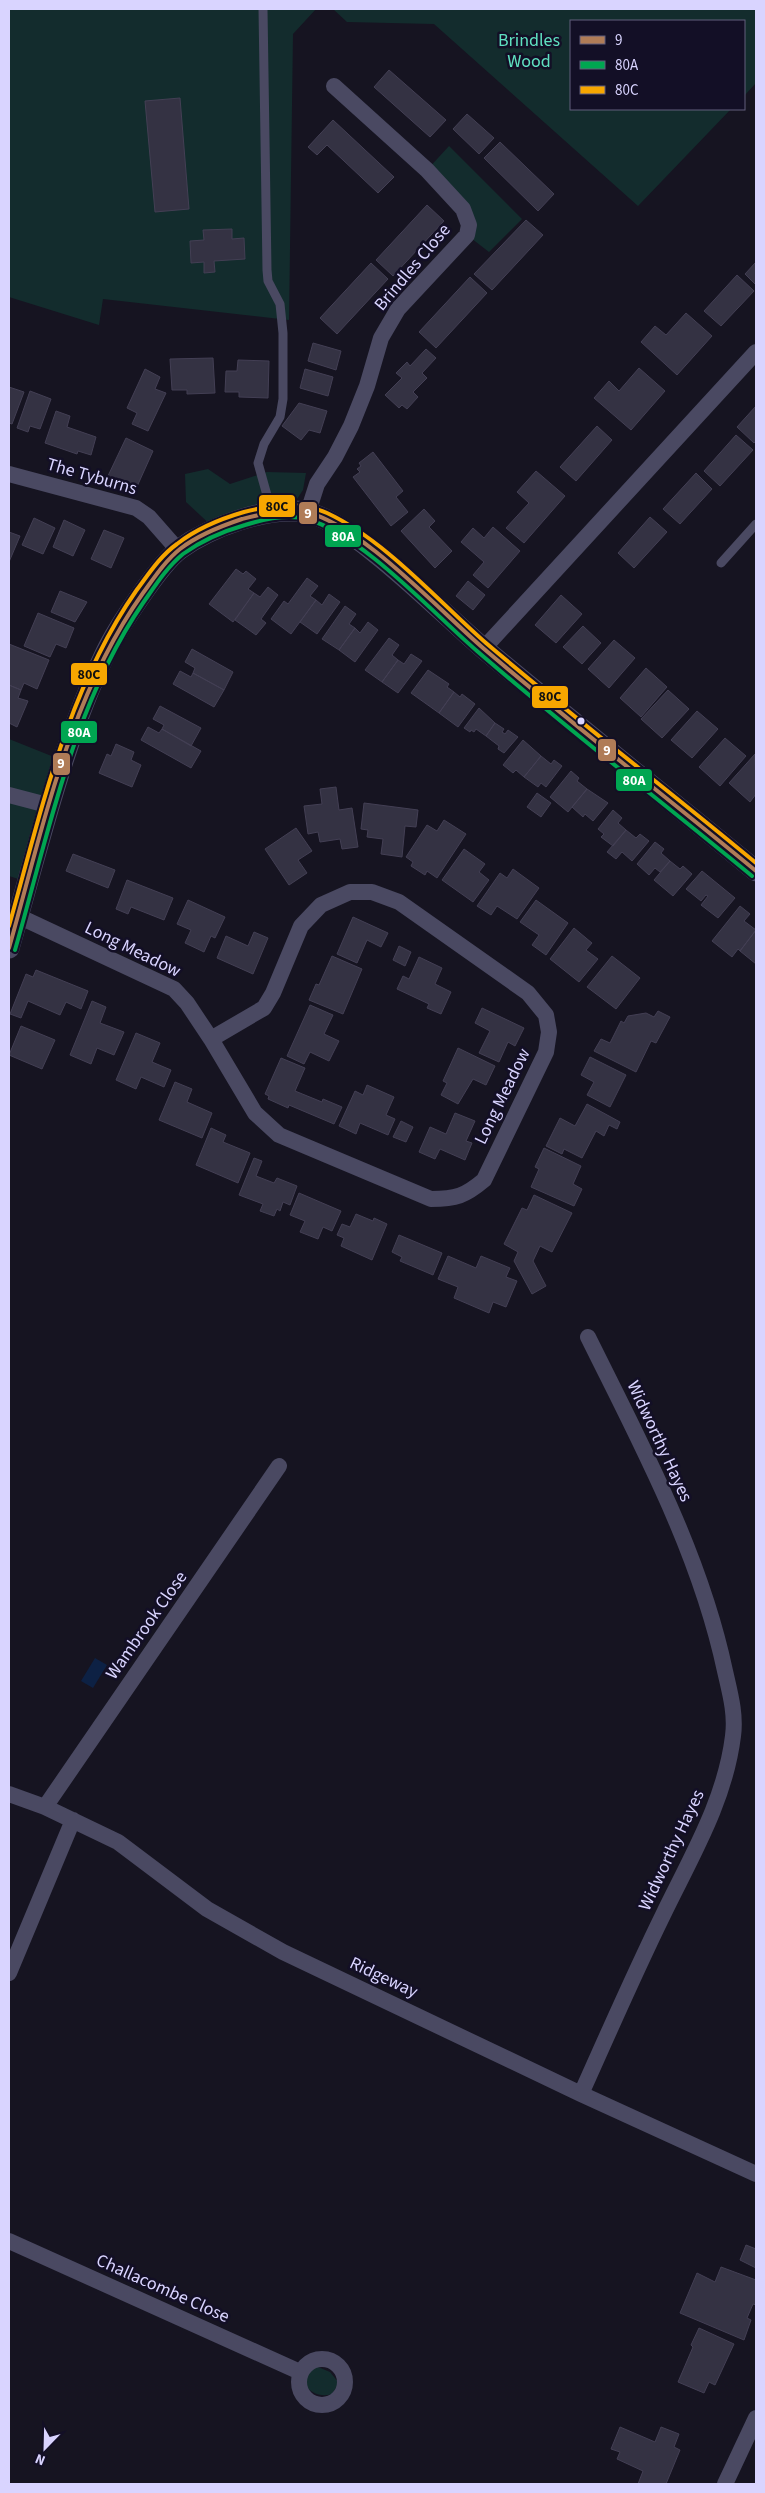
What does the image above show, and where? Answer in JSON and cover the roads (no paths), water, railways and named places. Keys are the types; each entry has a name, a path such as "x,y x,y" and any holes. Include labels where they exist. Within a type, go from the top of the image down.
{"street":[{"name":"Brindles Close","path":"308,512 317,484 335,457 351,426 367,386 381,338 398,308 467,235 468,225 463,209 427,170 334,86"},
{"path":"484,648 756,352"},
{"name":"The Tyburns","path":"9,474 136,508 149,517 178,550"},
{"path":"9,948 75,728 107,650 161,569 178,550 216,529 272,513 289,511 308,512 336,526 361,542 484,648 756,871"},
{"path":"9,795 51,806"},
{"name":"Long Meadow","path":"18,916 174,989 187,1003 211,1039 255,1113 279,1135 431,1199 447,1199 468,1193 484,1180 546,1052 549,1032 546,1015 528,994 399,902 372,892 350,892 321,905 301,926 273,993 264,1008 211,1039"},
{"name":"Widworthy Hayes","path":"581,2094 663,1914 707,1828 723,1784 733,1736 734,1712 715,1624 688,1553 656,1474 588,1337"},
{"name":"Wambrook Close","path":"45,1807 279,1466"},
{"name":"Ridgeway","path":"9,1794 45,1807 118,1842 207,1909 244,1932 581,2094 756,2174"},
{"path":"9,1973 73,1820"},
{"name":"Challacombe Close","path":"9,2240 300,2372"},
{"path":"725,2484 756,2418"}],"lane":[{"path":"263,9 267,270 268,281 280,304 283,319 283,398 280,417 264,444 258,463 272,513"},
{"path":"721,563 756,524"}],"water":[{"path":"95,1658 107,1665 93,1688 81,1681"}],"park label":[{"name":"Brindles Wood","path":"529,50"}]}
